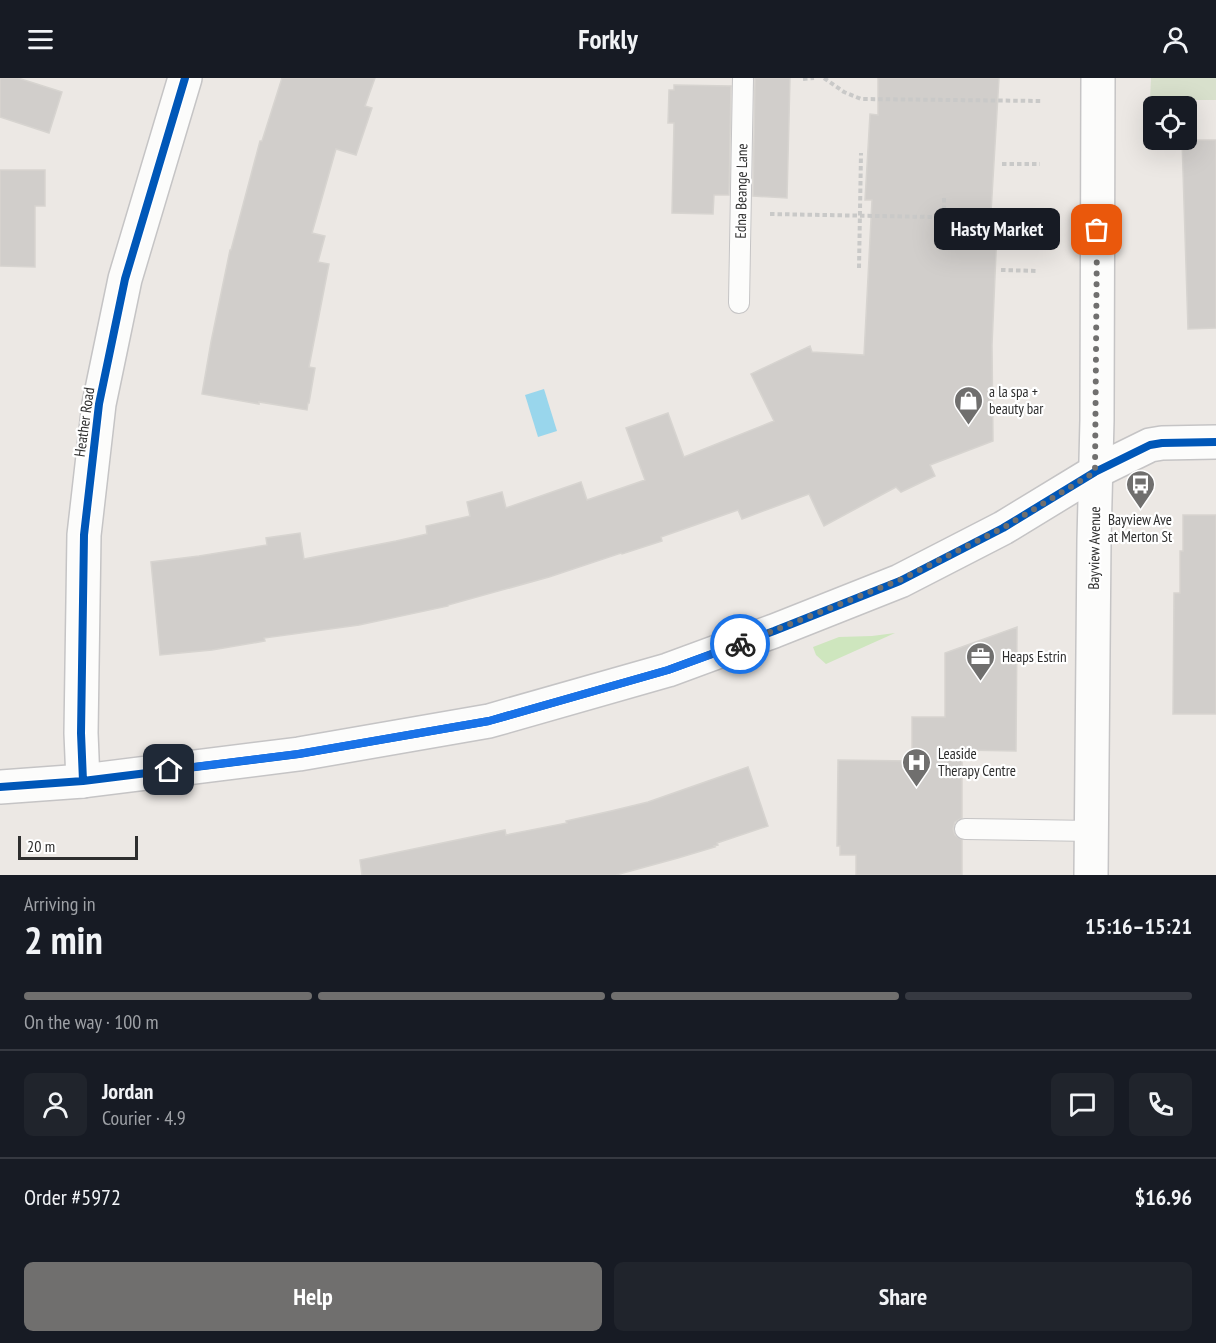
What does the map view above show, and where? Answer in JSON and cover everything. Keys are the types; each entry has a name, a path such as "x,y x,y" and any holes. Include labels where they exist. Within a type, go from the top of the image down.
{"street":[{"name":"Heather Road","path":"83,781 81,733 84,535 99,404 125,279 185,78"},
{"name":"Bayview Avenue","path":"1091,875 1098,78"},
{"path":"0,787 83,781 298,754 489,721 668,670 774,631 900,580 1003,528 1095,472 1150,445 1216,442"}],"lane":[{"name":"Edna Beange Lane","path":"739,303 743,78"},
{"path":"965,829 1091,831"}],"path":[{"path":"802,78 814,78"},
{"path":"824,78 844,92 861,99 1041,101"},
{"path":"859,268 861,153"},
{"path":"1002,164 1040,164"},
{"path":"944,198 944,217"},
{"path":"740,213 1039,219"},
{"path":"1001,270 1038,271"}],"green space":[{"path":"1151,78 1216,78 1216,100 1197,100 1197,96 1150,96"},
{"path":"895,633 826,664 816,655 813,647 839,637"}],"water":[{"path":"544,389 557,431 538,437 525,395"}],"building":[{"path":"0,78 18,78 62,92 49,133 0,117"},
{"path":"282,78 375,78 365,106 372,108 356,155 336,149 312,233 325,236 318,262 329,264 309,367 315,368 307,410 202,394 230,250 260,141 262,141"},
{"path":"755,78 790,78 787,198 753,196"},
{"path":"878,78 999,78 990,229 997,230 992,345 993,441 930,465 935,476 901,492 896,487 824,526 809,494 742,519 738,510 661,537 662,541 448,606 359,625 264,638 265,641 212,650 160,655 151,562 267,545 266,538 300,533 304,559 396,541 427,534 426,526 470,516 467,502 502,492 506,508 581,482 587,500 645,480 626,428 668,413 684,457 774,421 751,374 810,346 812,352 864,355 872,200 865,200 870,114 878,115"},
{"path":"674,85 731,86 729,195 714,195 713,214 672,213 674,123 668,123 669,90 674,90"},
{"path":"1197,140 1216,140 1216,328 1188,329 1182,150 1197,150"},
{"path":"0,170 45,170 45,206 35,206 35,267 0,266"},
{"path":"1183,515 1216,515 1216,714 1173,714 1174,593 1180,593"},
{"path":"1017,627 1016,751 962,750 962,818 955,822 953,829 955,835 962,840 962,875 856,875 856,855 840,855 840,846 837,846 838,760 912,761 912,717 945,717 945,653"},
{"path":"748,767 768,826 717,843 715,847 678,858 616,875 362,875 360,860 505,830 506,835 567,823 566,821 648,802"}],"cycle path":[{"path":"83,781 81,733 84,535 99,404 125,279 185,78"},
{"path":"0,787 83,781 299,754 489,721 668,670 900,581 1003,528 1095,472 1150,445 1216,442"}],"way so far":[{"path":"740,644 900,580 1003,528 1095,472 1097,230"}],"place":[{"name":"Hasty Market","path":"1097,230"},
{"name":"a la spa + beauty bar","path":"968,426"},
{"name":"Bayview Ave at Merton St","path":"1140,510"},
{"name":"Heaps Estrin","path":"981,682"},
{"name":"Leaside Therapy Centre","path":"917,788"}],"route":[{"path":"169,770 298,754 489,721 668,670 740,644"}]}
